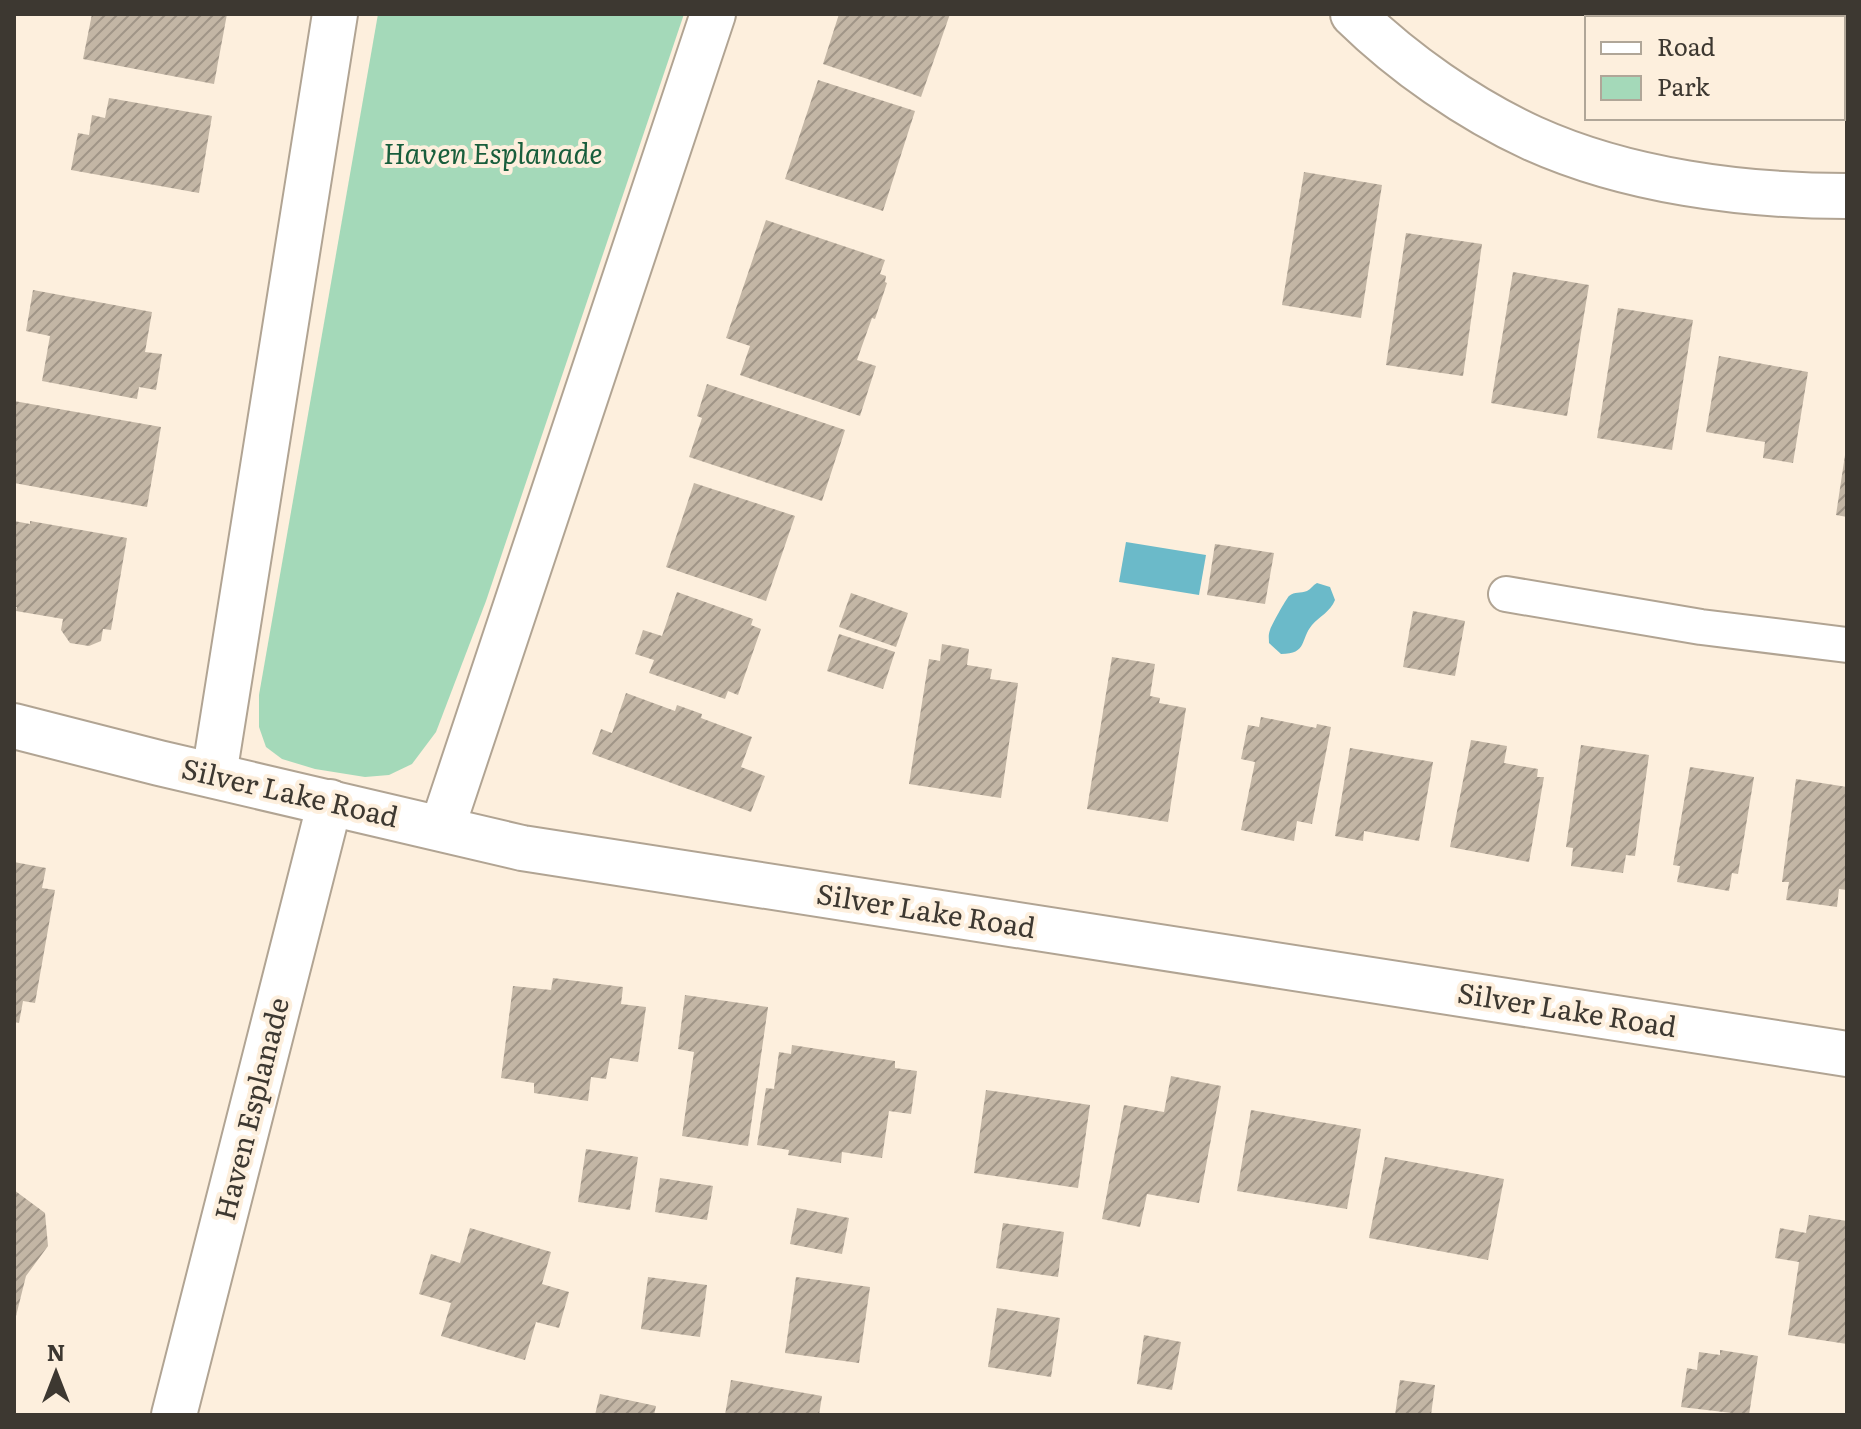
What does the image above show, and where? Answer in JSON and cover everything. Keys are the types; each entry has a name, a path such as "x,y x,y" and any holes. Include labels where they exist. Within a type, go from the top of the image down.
{"street":[{"path":"214,775 335,14"},
{"path":"442,828 713,14"},
{"path":"1353,14 1399,55 1471,106 1533,139 1606,164 1690,183 1767,193 1847,196"},
{"name":"Silver Lake Road","path":"14,726 522,848 1847,1054"},
{"name":"Haven Esplanade","path":"174,1415 330,802"}],"lane":[{"path":"1506,594 1701,627 1847,645"}],"green space":[{"name":"Haven Esplanade","path":"378,14 684,14 486,601 436,732 412,764 389,775 365,777 315,769 282,759 266,747 259,727 259,695"}],"water":[{"path":"1126,542 1206,555 1199,595 1119,582"},
{"path":"1317,583 1330,587 1335,600 1333,604 1308,630 1300,649 1281,654 1269,643 1273,623 1289,596 1307,591"}],"building":[{"path":"92,14 227,14 214,84 83,59"},
{"path":"839,14 950,14 921,97 823,64"},
{"path":"1633,14 1703,14 1702,16"},
{"path":"1729,14 1809,14 1808,16"},
{"path":"1847,14 1847,42 1845,16 1833,16"},
{"path":"818,80 915,111 883,211 785,179"},
{"path":"109,98 212,116 199,193 71,170 78,133 89,135 92,115 105,118"},
{"path":"1304,172 1382,185 1361,318 1282,305"},
{"path":"766,220 885,260 880,274 886,276 887,283 857,360 876,366 860,416 740,375 750,346 726,338"},
{"path":"1406,233 1482,244 1463,376 1386,365"},
{"path":"1513,272 1589,285 1567,416 1491,403"},
{"path":"33,290 152,312 145,352 162,354 156,390 139,387 137,399 42,381 50,336 26,331"},
{"path":"1618,308 1693,320 1672,450 1597,438"},
{"path":"1719,356 1808,372 1793,463 1763,458 1765,442 1706,432"},
{"path":"707,384 845,430 822,501 689,457 702,418 697,416"},
{"path":"14,401 161,427 147,507 14,483"},
{"path":"1847,455 1847,517 1836,515"},
{"path":"694,483 795,516 766,601 666,567"},
{"path":"14,521 127,538 111,630 103,629 101,641 89,646 70,643 61,630 63,619 16,611"},
{"path":"1215,544 1274,553 1265,604 1207,595"},
{"path":"677,592 753,619 751,625 761,629 738,695 728,691 725,699 649,673 654,660 635,654 643,630 662,636"},
{"path":"851,593 908,613 896,647 839,627"},
{"path":"1413,611 1465,621 1455,676 1403,667"},
{"path":"839,634 895,652 883,689 827,671"},
{"path":"942,644 969,649 967,665 992,669 990,679 1018,683 1001,798 909,784 929,659 940,661"},
{"path":"1112,657 1155,664 1150,696 1160,698 1159,703 1186,708 1168,822 1087,809"},
{"path":"626,693 675,711 677,705 702,714 701,718 752,737 741,767 765,776 751,812 592,754 601,729 612,733"},
{"path":"1261,717 1316,728 1317,724 1331,727 1312,824 1297,821 1294,841 1241,830 1255,762 1241,759 1248,725 1259,727"},
{"path":"1471,740 1507,746 1504,763 1538,769 1537,777 1544,777 1529,862 1450,847"},
{"path":"1581,745 1649,755 1635,856 1626,855 1623,873 1571,866 1573,848 1566,847"},
{"path":"1350,748 1433,762 1419,841 1364,831 1363,841 1335,836"},
{"path":"1690,767 1754,777 1738,874 1732,873 1729,891 1677,882 1680,866 1673,865"},
{"path":"1796,779 1847,787 1847,890 1839,889 1837,907 1786,900 1789,882 1782,882"},
{"path":"14,862 46,868 42,888 55,890 35,1003 23,1001 19,1023 14,1022"},
{"path":"553,978 623,987 621,1004 646,1007 638,1062 610,1058 606,1079 591,1077 588,1101 534,1093 534,1083 501,1078 513,986 551,990"},
{"path":"685,995 768,1007 748,1146 682,1136 694,1052 678,1049"},
{"path":"792,1045 895,1061 895,1068 917,1071 911,1114 889,1111 882,1158 842,1152 841,1163 788,1155 789,1150 757,1145 766,1088 774,1089 779,1052 791,1054"},
{"path":"1171,1076 1221,1086 1199,1203 1147,1194 1140,1227 1102,1219 1124,1105 1164,1112"},
{"path":"986,1090 1090,1105 1078,1188 974,1173"},
{"path":"1251,1110 1361,1129 1347,1209 1237,1191"},
{"path":"586,1149 638,1157 630,1210 578,1202"},
{"path":"1385,1157 1504,1179 1488,1260 1369,1238"},
{"path":"660,1178 713,1186 707,1220 655,1212"},
{"path":"14,1190 45,1213 48,1246 26,1276 15,1320"},
{"path":"797,1208 849,1218 842,1254 790,1244"},
{"path":"1809,1215 1847,1221 1847,1344 1788,1335 1799,1262 1775,1258 1780,1228 1806,1233"},
{"path":"1003,1223 1064,1232 1058,1277 996,1268"},
{"path":"470,1228 551,1252 542,1284 569,1292 559,1328 536,1322 525,1360 441,1336 451,1303 419,1294 431,1254 460,1263"},
{"path":"648,1277 707,1285 700,1337 641,1329"},
{"path":"796,1277 870,1287 859,1363 785,1353"},
{"path":"997,1308 1060,1318 1051,1377 988,1367"},
{"path":"1144,1335 1181,1342 1172,1390 1137,1384"},
{"path":"1720,1350 1758,1356 1749,1415 1681,1407 1687,1368 1697,1370 1699,1352 1720,1355"},
{"path":"731,1380 822,1396 819,1415 725,1415"},
{"path":"1400,1380 1435,1385 1431,1415 1395,1415"},
{"path":"600,1394 656,1406 654,1415 595,1415"}]}
